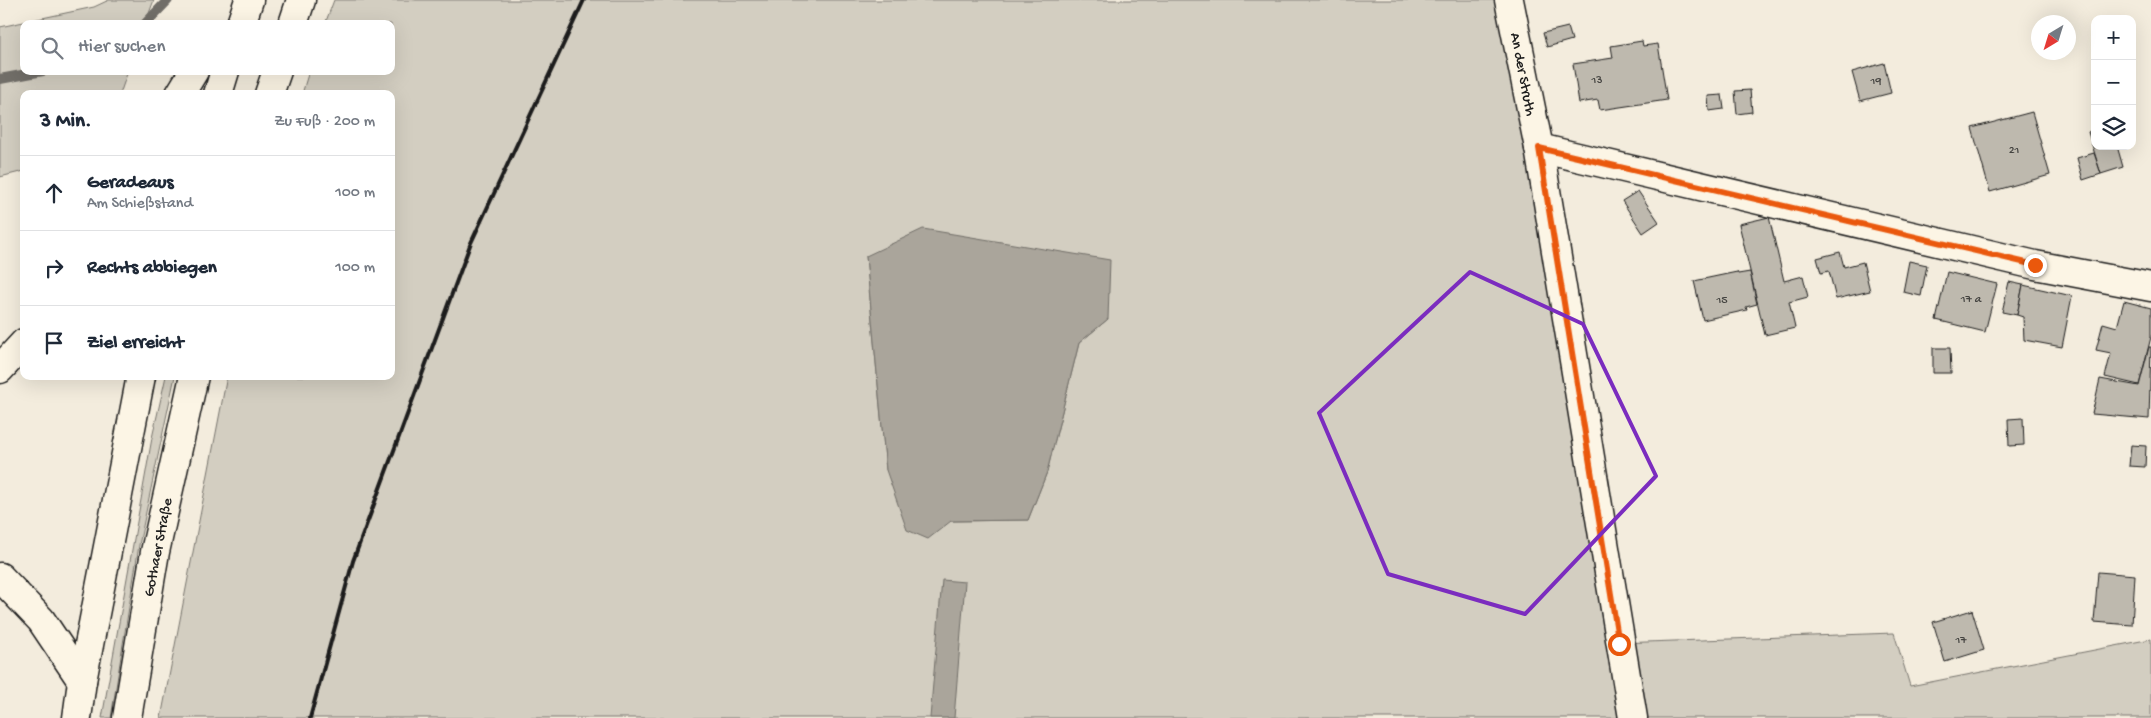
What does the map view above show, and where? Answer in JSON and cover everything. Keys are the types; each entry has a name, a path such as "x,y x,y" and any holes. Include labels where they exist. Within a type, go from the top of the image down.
{"main road":[{"path":"294,20 301,0"},
{"name":"An der Struth","path":"1509,0 1539,148 1633,718"},
{"path":"182,90 192,75"},
{"path":"219,90 224,75"},
{"path":"270,90 276,75"},
{"path":"1539,148 2035,265 2151,287"},
{"path":"76,718 140,380"},
{"name":"Gothaer Straße","path":"127,718 155,552 193,380"},
{"path":"0,577 41,620 82,681"}],"highlighted area":[{"path":"1470,272 1583,324 1656,476 1525,614 1388,574 1319,413"}],"shaded area":[{"path":"109,0 154,0 146,20 33,20 94,7"},
{"path":"334,0 1509,0 1619,643 1894,633 1910,686 2151,639 2151,718 161,718 226,380 395,380 395,90 303,90 308,75 395,75 395,20 326,20","holes":["866,256 1108,319 1079,343 1047,472 1028,520 951,521 886,470"]},
{"path":"20,23 20,75 127,75 121,90 20,90 20,172 0,177 0,27"},
{"path":"923,229 1110,260 1108,319 1079,343 1047,472 1028,520 951,521 928,539 907,530 886,470 866,256"},
{"path":"165,380 174,380 139,545 111,718 102,718 152,438"},
{"path":"942,580 965,582 954,718 930,718"}],"building":[{"path":"1568,27 1572,40 1547,47 1543,33"},
{"path":"1642,41 1643,46 1658,44 1667,100 1600,110 1598,100 1579,103 1573,64 1613,58 1611,46"},
{"path":"1884,63 1891,93 1860,101 1852,72"},
{"path":"1750,90 1752,112 1737,114 1735,91"},
{"path":"1722,95 1724,109 1709,111 1708,96"},
{"path":"2032,112 2050,175 1990,192 1972,128"},
{"path":"2091,131 2091,142 2088,132"},
{"path":"2094,150 2118,150 2123,167 2101,174"},
{"path":"2094,153 2101,174 2083,180 2077,158"},
{"path":"1638,191 1659,222 1643,233 1622,201"},
{"path":"1769,217 1784,281 1803,276 1808,297 1789,302 1795,328 1765,335 1739,224"},
{"path":"1840,252 1844,267 1863,262 1870,291 1836,299 1829,271 1821,273 1817,258"},
{"path":"1909,261 1927,265 1921,296 1903,292"},
{"path":"1737,272 1738,274 1750,272 1757,304 1746,307 1747,310 1703,320 1694,281"},
{"path":"1947,272 1997,284 1985,332 1936,320"},
{"path":"2009,282 2023,285 2017,315 2002,312"},
{"path":"2023,285 2072,296 2062,347 2024,340 2023,317 2017,315"},
{"path":"2124,301 2151,308 2151,337 2139,385 2105,377 2111,353 2096,350 2103,323 2117,327"},
{"path":"2149,347 2151,347 2149,419 2092,414 2100,379 2139,386"},
{"path":"1933,348 1950,348 1951,373 1933,373"},
{"path":"2023,418 2024,445 2009,446 2008,419"},
{"path":"2131,445 2146,446 2145,467 2129,466"},
{"path":"2098,572 2135,575 2132,625 2094,622"},
{"path":"1972,610 1984,650 1945,662 1933,622"}],"waterway":[{"path":"149,20 168,0"},
{"path":"0,79 22,75"}],"railway":[{"path":"310,718 353,561 470,245 584,0"}],"route":[{"path":"1619,644 1539,148 2035,265"}]}
